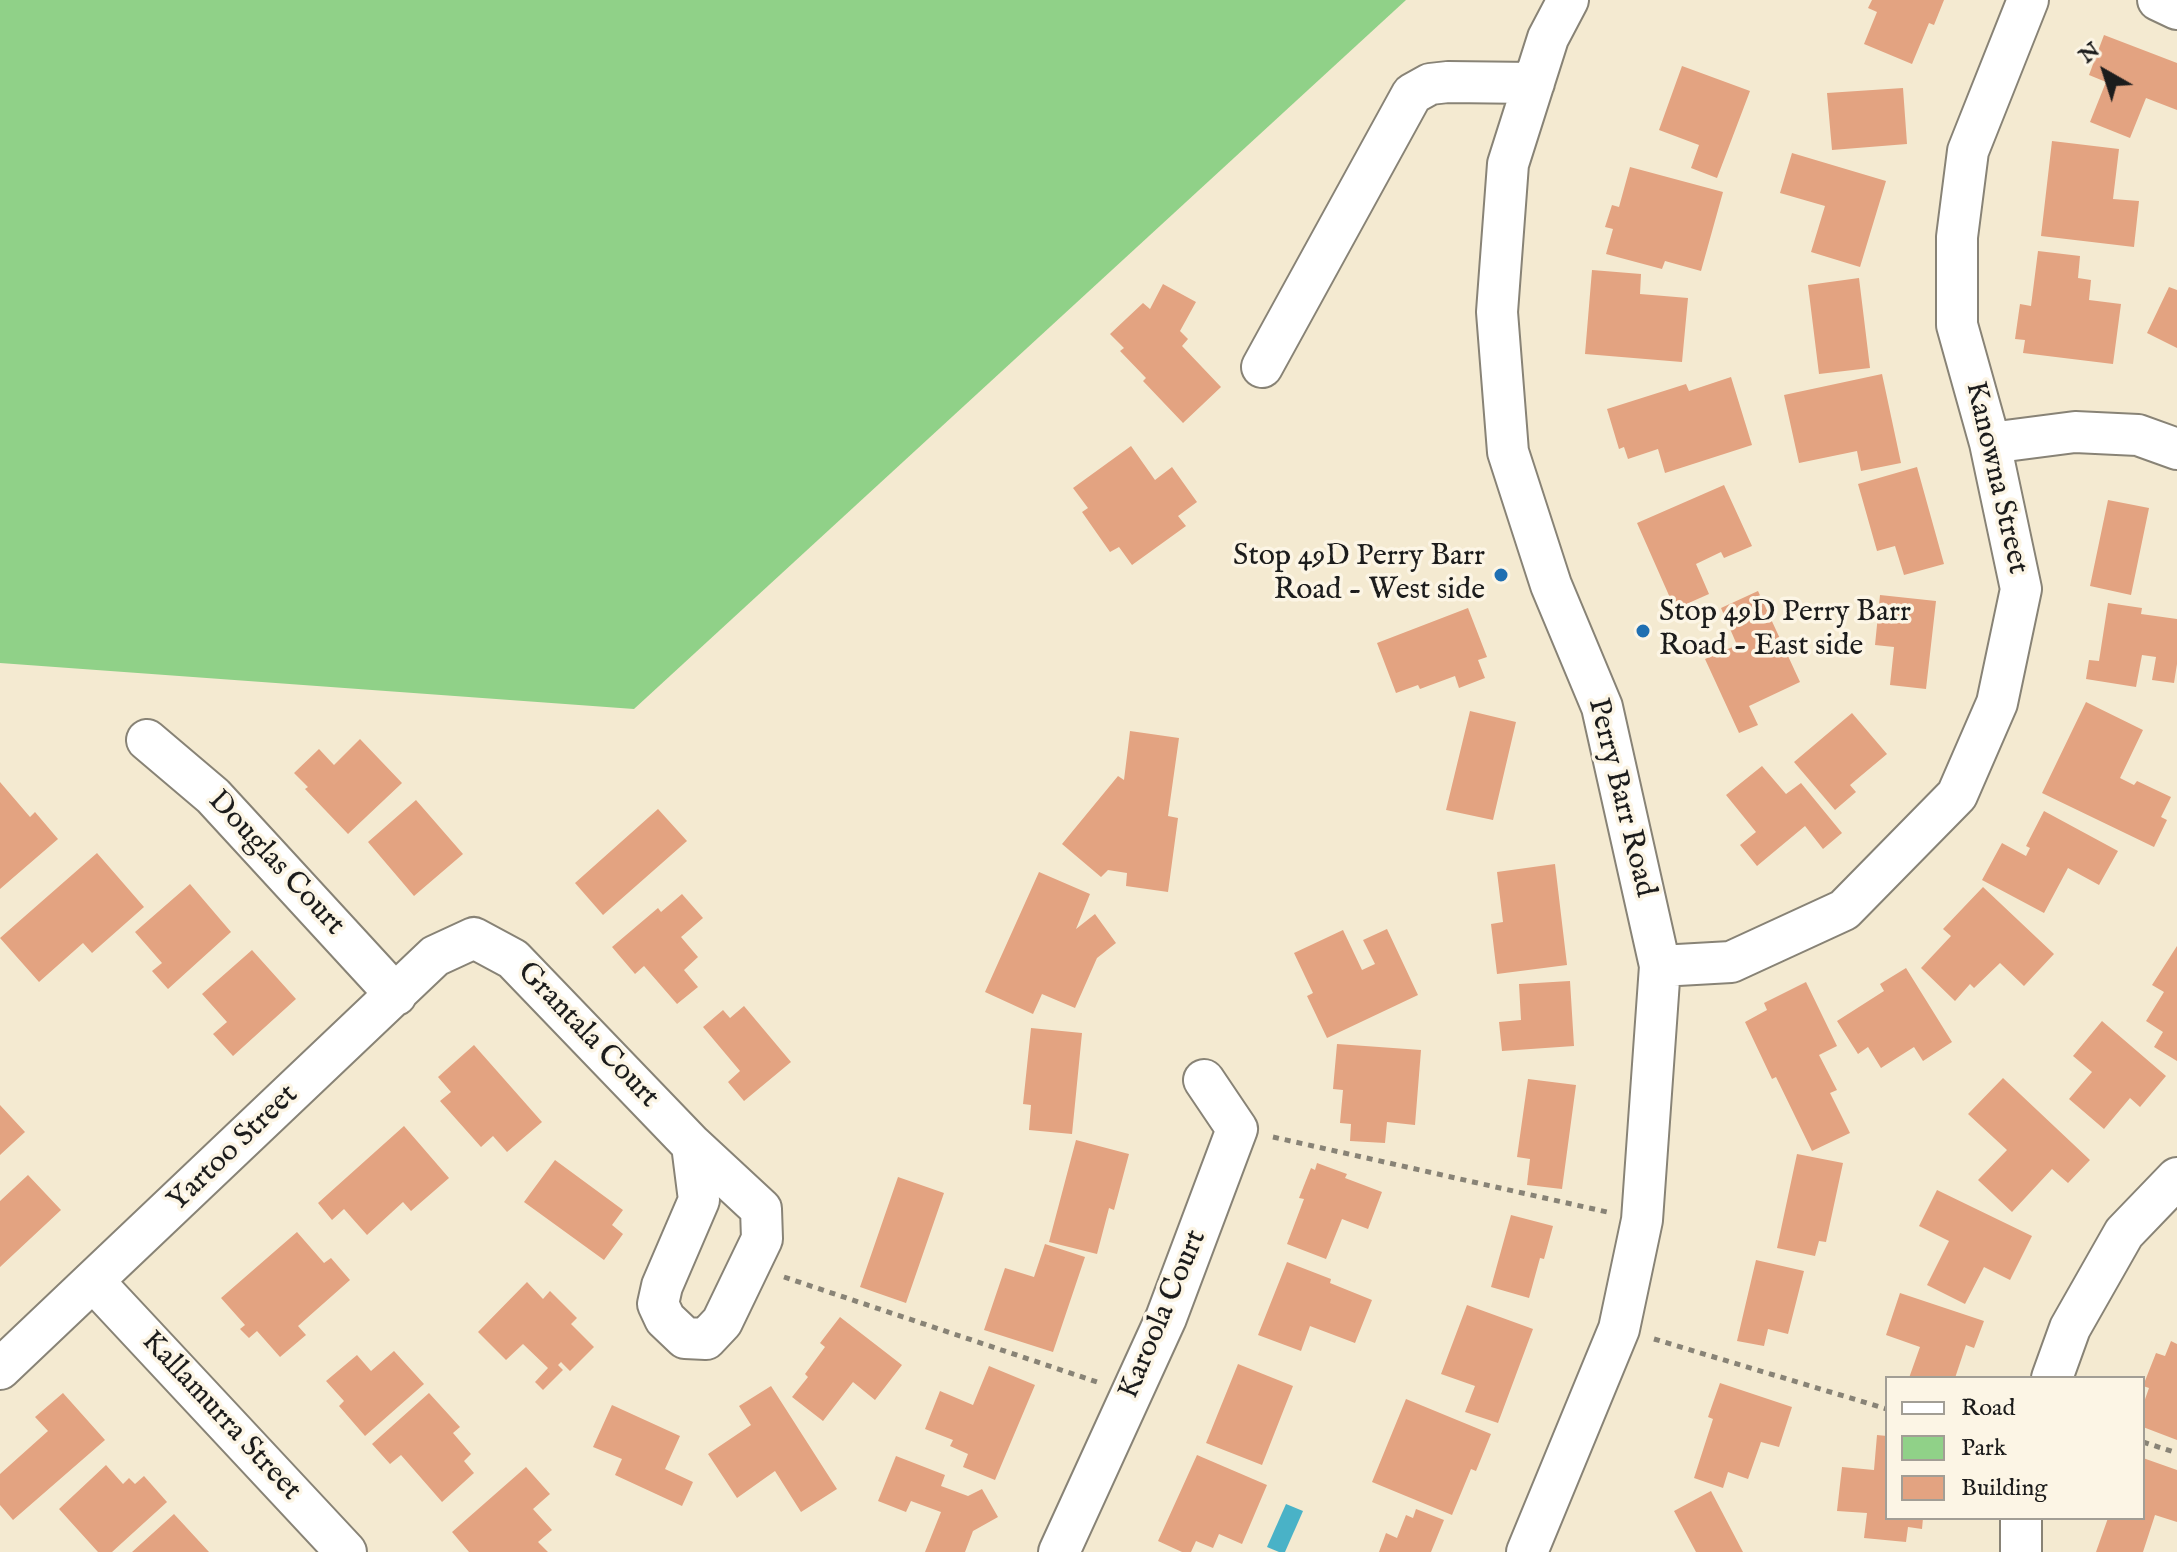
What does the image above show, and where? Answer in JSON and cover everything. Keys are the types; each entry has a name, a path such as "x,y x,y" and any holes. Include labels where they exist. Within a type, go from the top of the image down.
{"street":[{"name":"Perry Barr Road","path":"1527,1552 1619,1329 1642,1220 1660,966 1602,707 1551,585 1508,452 1498,297 1508,164 1548,38 1568,0"},
{"name":"Kanowna Street","path":"1660,966 1731,962 1844,910 1957,795 1997,703 2021,589 1990,443 1957,325 1957,237 1968,151 2028,0"},
{"path":"2158,0 2177,9"},
{"path":"1262,367 1412,94 1430,84 1448,82 1534,83"},
{"path":"1990,443 2075,432 2138,435 2177,449"},
{"name":"Douglas Court","path":"147,740 213,796 396,995"},
{"name":"Yartoo Street","path":"0,1369 435,956 474,938"},
{"name":"Grantala Court","path":"474,938 513,959 692,1145 761,1209 762,1239 722,1322 706,1339 685,1338 665,1319 658,1304 662,1286 699,1200 692,1145"},
{"path":"1204,1080 1237,1129"},
{"name":"Karoola Court","path":"1059,1552 1166,1318 1237,1129"},
{"path":"2053,1376 2070,1328 2124,1233 2177,1178"},
{"name":"Kallamurra Street","path":"94,1282 346,1552"},
{"path":"2021,1520 2021,1552"}],"path":[{"path":"1237,1129 1642,1220"},
{"path":"749,1265 1132,1394"},
{"path":"1619,1329 1885,1408"},
{"path":"2145,1443 2177,1453"}],"green space":[{"path":"0,0 1406,0 634,709 0,663"}],"water":[{"path":"1286,1504 1303,1511 1285,1552 1279,1552 1267,1547"}],"building":[{"path":"1872,0 1944,0 1934,25 1929,23 1912,64 1864,44 1877,12 1868,8"},
{"path":"2104,35 2177,63 2177,110 2146,98 2130,138 2090,122 2106,82 2089,75"},
{"path":"1682,66 1750,91 1717,178 1691,168 1699,145 1659,130"},
{"path":"1903,88 1907,144 1832,150 1827,93"},
{"path":"2052,141 2119,149 2113,199 2139,201 2134,247 2041,236"},
{"path":"1792,153 1886,181 1860,267 1811,252 1825,206 1780,193"},
{"path":"1630,167 1723,192 1701,271 1665,261 1662,269 1606,254 1613,229 1605,227 1612,205 1619,207"},
{"path":"2038,251 2080,256 2078,278 2091,280 2089,300 2121,304 2113,364 2023,353 2025,340 2015,339 2020,304 2031,306"},
{"path":"1592,270 1641,274 1640,294 1688,298 1682,362 1585,354"},
{"path":"1859,278 1870,368 1819,374 1808,285"},
{"path":"1163,284 1196,302 1180,331 1188,339 1182,346 1221,387 1183,423 1143,381 1146,378 1120,351 1124,348 1110,334 1143,303 1150,309"},
{"path":"2169,287 2177,290 2177,348 2147,333"},
{"path":"1882,374 1901,463 1861,471 1857,451 1799,463 1784,395"},
{"path":"1731,377 1752,445 1665,473 1658,449 1628,459 1624,447 1619,449 1607,409 1686,384 1689,391"},
{"path":"1131,446 1155,480 1172,467 1197,502 1178,516 1186,526 1132,565 1119,547 1110,552 1082,512 1088,508 1073,488"},
{"path":"1917,467 1944,564 1904,575 1895,546 1877,551 1858,484"},
{"path":"1724,485 1752,546 1724,558 1721,552 1696,564 1709,594 1675,609 1637,523"},
{"path":"2108,500 2149,508 2131,595 2090,586"},
{"path":"1758,591 1800,682 1749,706 1758,725 1739,733 1705,659 1737,645 1721,608"},
{"path":"1880,595 1936,601 1926,689 1890,685 1894,647 1875,645"},
{"path":"2108,603 2142,608 2141,614 2177,619 2174,683 2152,680 2156,657 2142,655 2136,687 2086,679 2089,660 2099,661"},
{"path":"1468,608 1487,657 1478,660 1485,678 1459,688 1455,676 1420,689 1418,685 1396,693 1377,643"},
{"path":"2086,702 2143,730 2120,778 2134,785 2137,781 2171,797 2161,817 2167,820 2154,847 2042,793"},
{"path":"1470,711 1516,722 1493,820 1446,810"},
{"path":"1852,713 1887,754 1850,785 1856,792 1835,810 1794,762"},
{"path":"1130,731 1179,738 1168,816 1178,818 1168,892 1126,886 1127,873 1108,870 1101,877 1062,844 1118,776 1124,780"},
{"path":"360,739 402,783 348,834 294,773 319,749 334,765"},
{"path":"1762,766 1786,794 1801,783 1842,833 1823,849 1805,826 1757,866 1740,845 1756,832 1726,795"},
{"path":"0,782 30,817 35,812 58,839 0,889"},
{"path":"416,800 463,854 414,896 368,842"},
{"path":"658,809 687,841 603,915 575,883"},
{"path":"2044,811 2118,851 2099,885 2068,868 2044,913 1982,880 2002,843 2026,856 2030,848 2026,846"},
{"path":"97,853 144,907 92,953 83,943 39,982 0,938"},
{"path":"1555,864 1567,965 1497,974 1491,924 1503,922 1497,872"},
{"path":"1039,872 1090,894 1076,929 1095,914 1116,943 1097,958 1075,1008 1042,994 1033,1014 985,992"},
{"path":"190,884 231,932 168,989 152,971 162,963 135,932"},
{"path":"1983,887 2054,954 2024,986 2000,963 1974,988 1970,984 1955,1001 1921,968 1951,936 1943,929"},
{"path":"682,894 703,918 681,937 698,957 684,970 698,987 677,1004 644,966 635,974 612,947 658,908 661,912"},
{"path":"1387,929 1418,995 1327,1038 1307,996 1313,993 1294,953 1343,930 1362,970 1375,964 1363,940"},
{"path":"2177,946 2177,1061 2154,1047 2163,1032 2146,1021 2164,992 2152,985"},
{"path":"252,950 296,999 233,1056 213,1034 227,1022 202,994"},
{"path":"1906,968 1952,1042 1923,1061 1914,1047 1881,1068 1868,1047 1858,1054 1837,1021 1884,991 1880,984"},
{"path":"1570,981 1574,1046 1502,1051 1499,1022 1521,1020 1519,984"},
{"path":"1806,982 1837,1046 1819,1055 1837,1090 1830,1093 1850,1133 1812,1151 1745,1022 1767,1010 1764,1003"},
{"path":"744,1006 791,1062 744,1101 728,1082 740,1071 703,1027 723,1010 730,1018"},
{"path":"2102,1021 2166,1076 2140,1107 2130,1098 2104,1129 2069,1099 2092,1072 2073,1056"},
{"path":"1031,1028 1082,1033 1072,1134 1029,1130 1031,1105 1023,1104"},
{"path":"1337,1044 1421,1050 1415,1125 1387,1122 1385,1143 1350,1141 1351,1124 1340,1123 1343,1090 1333,1089"},
{"path":"474,1045 542,1122 507,1152 493,1136 481,1147 440,1101 451,1092 438,1077"},
{"path":"2003,1078 2090,1160 2068,1183 2052,1169 2012,1212 1978,1180 2007,1150 1968,1114"},
{"path":"1528,1079 1576,1085 1562,1189 1527,1185 1530,1159 1517,1157"},
{"path":"0,1105 25,1132 0,1155"},
{"path":"404,1126 449,1178 411,1211 403,1202 367,1235 344,1209 332,1220 318,1203"},
{"path":"1076,1140 1129,1154 1114,1210 1109,1208 1097,1254 1049,1242"},
{"path":"1797,1154 1843,1163 1826,1242 1819,1241 1815,1256 1777,1248"},
{"path":"555,1160 623,1210 612,1225 623,1234 604,1260 524,1202"},
{"path":"1317,1163 1382,1192 1368,1229 1342,1219 1326,1259 1287,1244 1304,1199 1299,1198 1311,1168 1315,1170"},
{"path":"28,1175 61,1210 0,1267 0,1201"},
{"path":"898,1177 944,1193 906,1303 860,1287"},
{"path":"1937,1190 2032,1236 2010,1280 1984,1267 1965,1304 1927,1285 1949,1241 1919,1226"},
{"path":"1511,1215 1553,1226 1529,1298 1491,1287"},
{"path":"297,1232 324,1263 331,1258 350,1280 298,1326 306,1335 280,1357 257,1331 249,1338 240,1329 245,1325 221,1298"},
{"path":"1045,1244 1085,1257 1053,1352 984,1330 1005,1268 1034,1277"},
{"path":"1756,1260 1804,1271 1788,1334 1768,1329 1764,1346 1737,1341"},
{"path":"1287,1262 1331,1279 1330,1283 1372,1300 1355,1343 1310,1326 1301,1351 1258,1335"},
{"path":"527,1282 543,1299 550,1291 577,1318 571,1324 594,1347 570,1371 561,1362 558,1365 563,1370 543,1390 535,1382 548,1368 523,1344 506,1360 478,1332"},
{"path":"1900,1293 1984,1321 1974,1348 1966,1345 1956,1376 1910,1376 1920,1347 1886,1335"},
{"path":"1467,1305 1533,1329 1498,1423 1465,1412 1475,1386 1441,1374"},
{"path":"840,1317 902,1365 875,1400 853,1382 823,1421 792,1397 825,1347 820,1343"},
{"path":"2171,1341 2177,1344 2177,1440 2145,1428 2145,1399 2149,1388 2145,1387 2145,1381 2156,1353 2165,1356"},
{"path":"394,1351 424,1384 365,1436 339,1406 344,1401 326,1381 357,1355 371,1371"},
{"path":"1238,1364 1293,1386 1262,1465 1206,1443"},
{"path":"989,1366 1035,1385 995,1480 963,1467 968,1454 950,1446 953,1440 925,1429 940,1391 973,1405"},
{"path":"1720,1383 1792,1407 1779,1447 1761,1442 1748,1479 1728,1472 1723,1488 1694,1478 1713,1419 1708,1417"},
{"path":"771,1386 837,1489 801,1512 775,1471 737,1498 708,1454 751,1425 739,1406"},
{"path":"63,1393 105,1440 13,1520 0,1505 0,1474 48,1431 35,1417"},
{"path":"429,1393 460,1427 453,1433 471,1454 464,1461 474,1473 442,1502 401,1455 390,1464 372,1444"},
{"path":"1406,1399 1491,1434 1476,1471 1471,1469 1452,1515 1372,1482"},
{"path":"612,1405 680,1436 665,1469 693,1482 682,1506 615,1475 622,1459 593,1447"},
{"path":"1877,1435 1885,1436 1885,1520 1923,1520 1922,1529 1908,1527 1906,1542 1864,1538 1867,1513 1837,1511 1842,1467 1874,1470"},
{"path":"1197,1455 1267,1485 1242,1544 1219,1534 1213,1548 1196,1541 1191,1552 1182,1552 1158,1541"},
{"path":"896,1456 945,1475 941,1486 968,1496 982,1489 998,1517 973,1531 965,1552 925,1552 941,1512 911,1501 906,1512 878,1501"},
{"path":"2145,1459 2177,1470 2177,1522 2155,1515 2143,1552 2096,1552 2107,1520 2145,1520"},
{"path":"106,1465 123,1484 129,1478 135,1484 144,1476 167,1502 112,1552 98,1552 59,1509"},
{"path":"526,1467 550,1494 533,1509 552,1530 538,1542 548,1552 469,1552 452,1532"},
{"path":"1711,1491 1743,1552 1696,1552 1674,1511"},
{"path":"1416,1509 1444,1520 1431,1552 1379,1552 1386,1533 1397,1538 1406,1515 1413,1518"},
{"path":"174,1514 209,1552 132,1552"}],"place":[{"name":"Stop 49D Perry Barr Road - West side","path":"1501,575"},
{"name":"Stop 49D Perry Barr Road - East side","path":"1643,631"}]}
